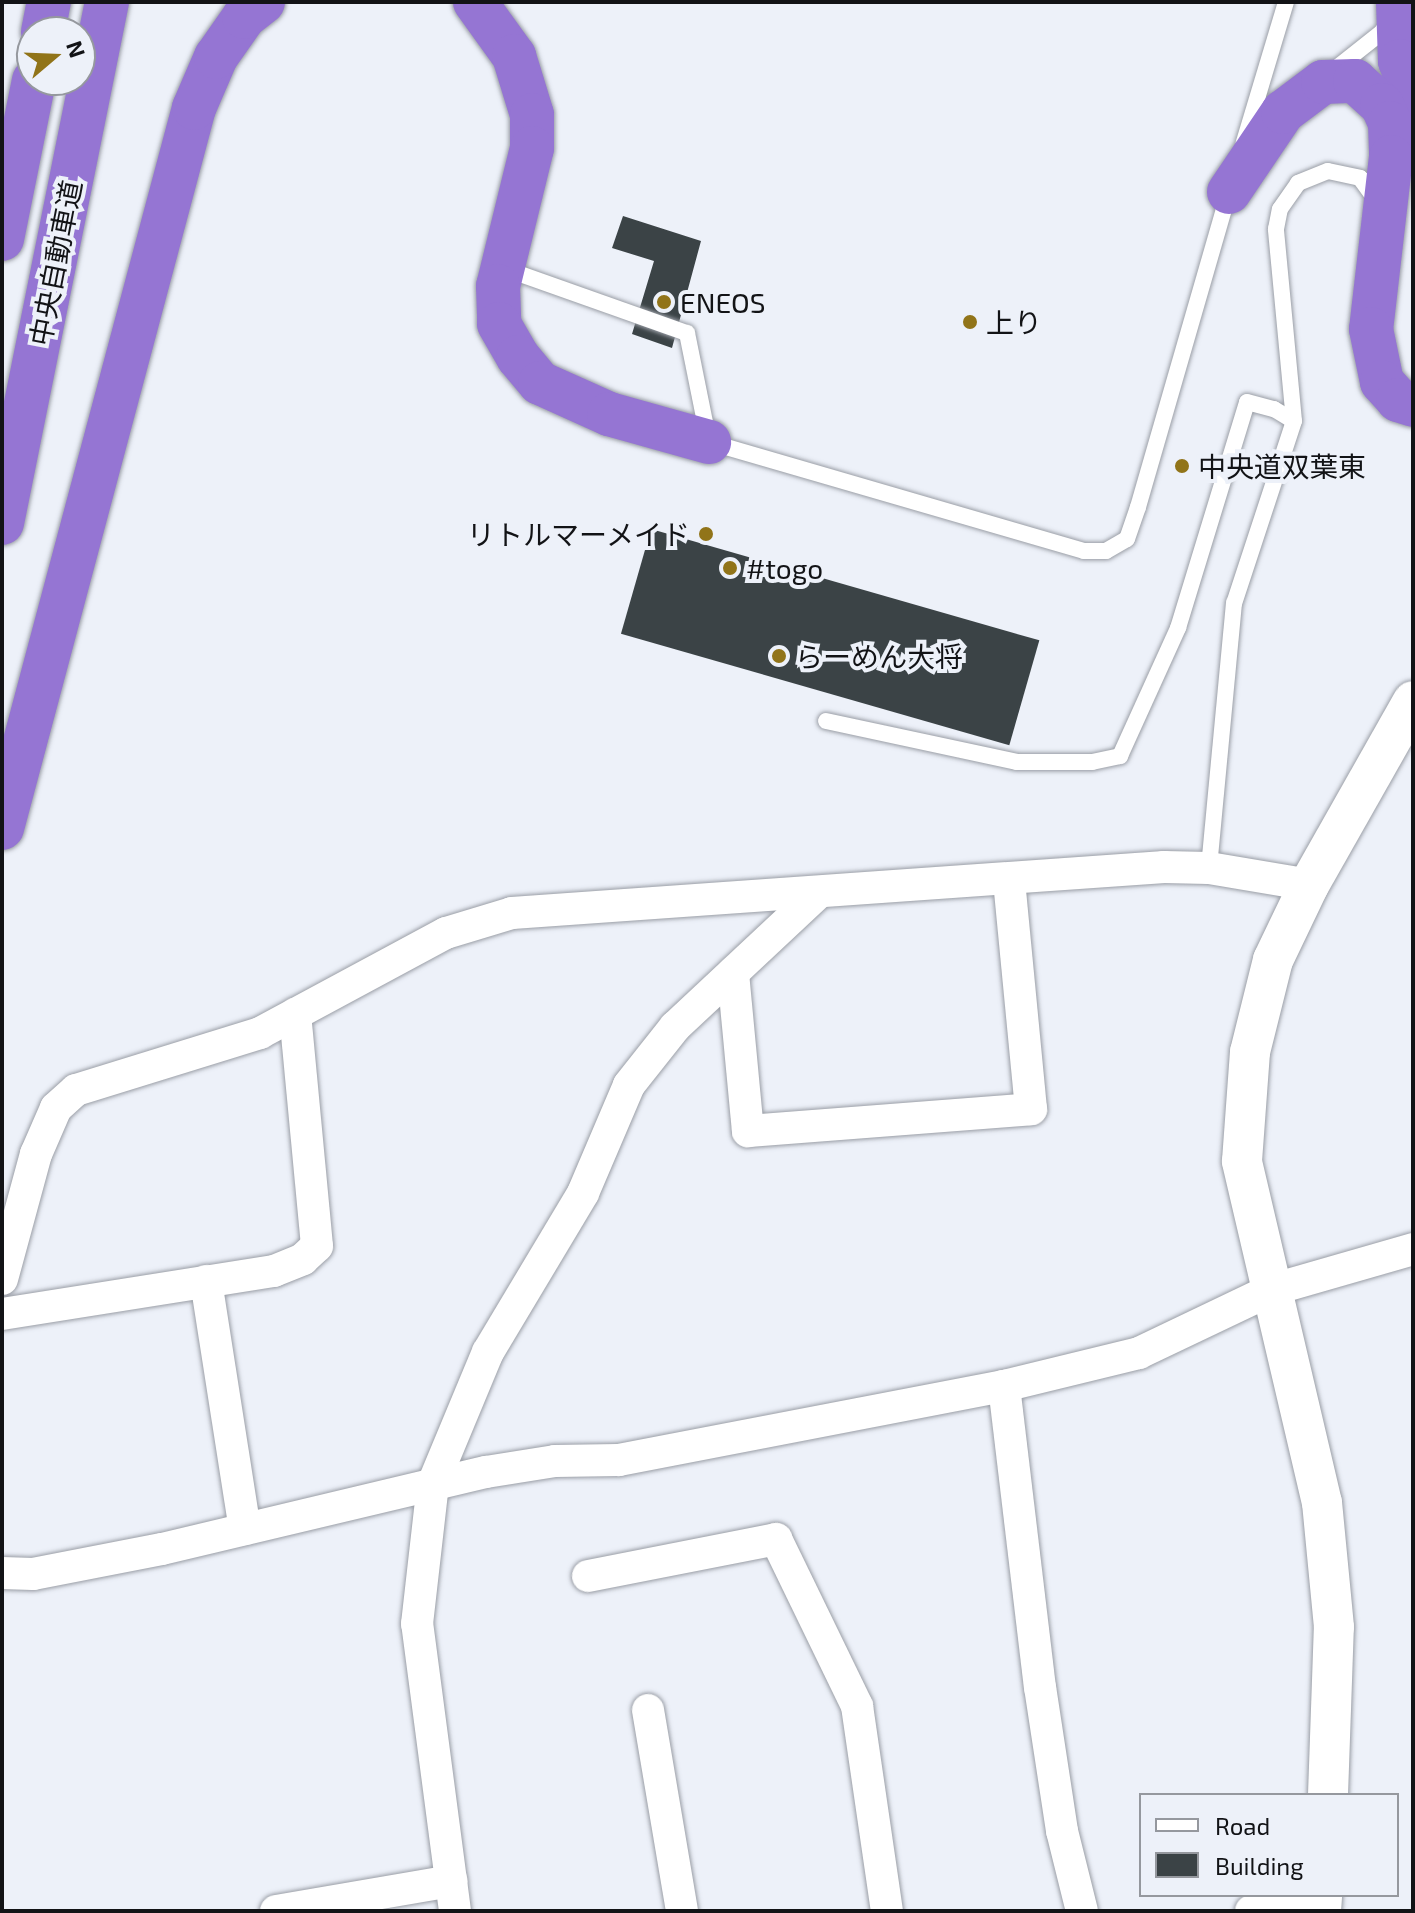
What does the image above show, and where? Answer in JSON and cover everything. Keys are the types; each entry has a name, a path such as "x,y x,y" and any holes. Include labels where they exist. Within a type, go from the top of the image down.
{"highway":[{"name":"中央自動車道","path":"2,523 107,2"},
{"path":"2,828 194,108 216,57 244,17 263,2"},
{"path":"475,2 514,56 532,115 532,148 501,267 499,324 540,383 609,414 709,442"},
{"path":"1397,2 1400,61 1413,95"},
{"path":"1229,192 1283,112 1323,82 1355,81 1382,105 1390,123 1391,157 1371,329 1373,355 1382,382 1398,400 1413,405"},
{"name":"中央自動車道","path":"2,239 31,96"}],"street":[{"path":"1328,1793 1334,1627 1322,1503 1242,1161 1250,1052 1273,960 1309,885 1413,701"},
{"path":"2,1279 36,1154 56,1108 76,1090 260,1033 446,933 512,913 1209,868 1309,885"},
{"path":"733,973 748,1131 1031,1109 1009,879"},
{"path":"276,1911 453,1896 417,1624 433,1484 488,1352 583,1193 629,1085 675,1027 818,893"},
{"path":"2,1314 274,1271 303,1259 317,1246 295,1014"},
{"path":"2,1573 33,1574 245,1529 433,1484 555,1461 619,1460 1004,1386 1139,1353 1271,1290 1413,1250"},
{"path":"206,1281 245,1529"},
{"path":"1004,1386 1040,1687 1062,1831 1082,1911"},
{"path":"588,1576 776,1539 857,1706 887,1911"},
{"path":"648,1710 682,1911"},
{"path":"1251,1911 1322,1903"}],"lane":[{"path":"501,267 687,333 709,442 1084,551 1106,551 1127,539 1138,507 1286,2"},
{"path":"1323,82 1337,63 1382,32 1397,2"},
{"path":"1209,868 1234,603 1294,421 1276,229 1280,209 1298,183 1343,171 1370,187 1382,215"},
{"path":"826,721 1017,762 1092,762 1120,756 1178,628 1247,402 1294,421"}],"building":[{"path":"623,216 701,241 672,348 632,334 654,261 612,248"},
{"path":"651,529 1039,640 1009,745 621,634"}],"place":[{"name":"ENEOS","path":"664,302"},
{"name":"上り","path":"970,322"},
{"name":"中央道双葉東","path":"1182,466"},
{"name":"リトルマーメイド","path":"706,534"},
{"name":"#togo","path":"730,568"},
{"name":"らーめん大将","path":"779,656"}]}
